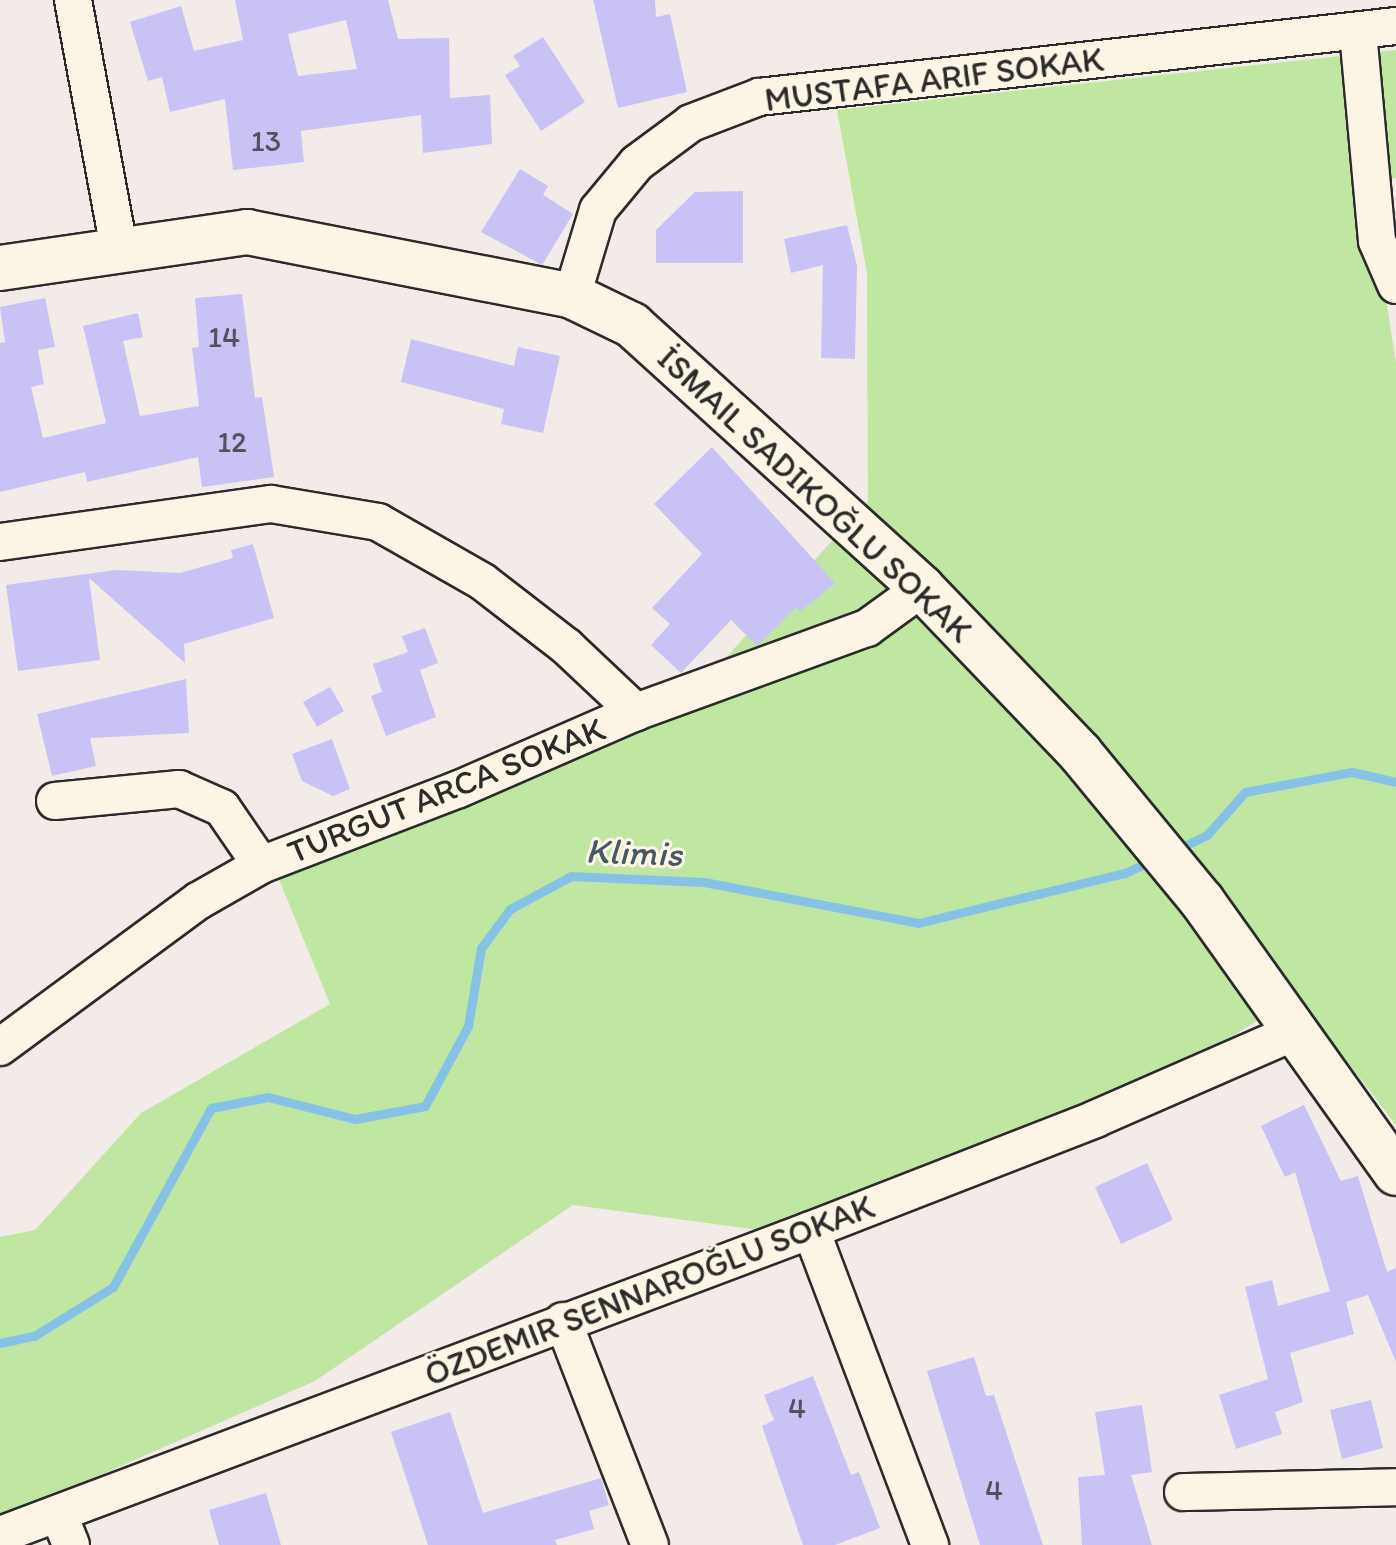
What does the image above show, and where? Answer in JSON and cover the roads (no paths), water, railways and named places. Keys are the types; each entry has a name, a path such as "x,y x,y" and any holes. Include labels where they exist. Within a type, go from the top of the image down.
{"street":[{"path":"73,0 119,249"},
{"name":"MUSTAFA ARIF SOKAK","path":"572,296 598,210 637,163 691,123 759,97 1396,26"},
{"path":"1358,32 1377,241 1396,285"},
{"path":"0,268 247,232 572,296 632,325 922,588 1136,815 1202,901 1292,1033 1396,1173"},
{"path":"0,542 271,504 378,522 483,582 567,647 636,712"},
{"name":"TURGUT ARCA SOKAK","path":"0,1047 198,901 261,865 459,789 636,712 867,628 922,588"},
{"path":"55,801 179,789 222,808 261,865"},
{"name":"ÖZDEMIR SENNAROĞLU SOKAK","path":"0,1535 65,1530 563,1321 811,1230 1095,1119 1292,1033"},
{"path":"811,1230 930,1545"},
{"path":"563,1321 650,1545"},
{"path":"1183,1492 1396,1487"}],"waterway":[{"name":"Klimis","path":"1174,851 1207,835 1245,792 1352,772 1396,782"},
{"name":"Klimis","path":"0,1343 34,1336 113,1287 211,1108 268,1097 355,1119 425,1106 468,1026 481,948 510,909 571,876 704,882 918,923 1125,873 1153,860"}]}
